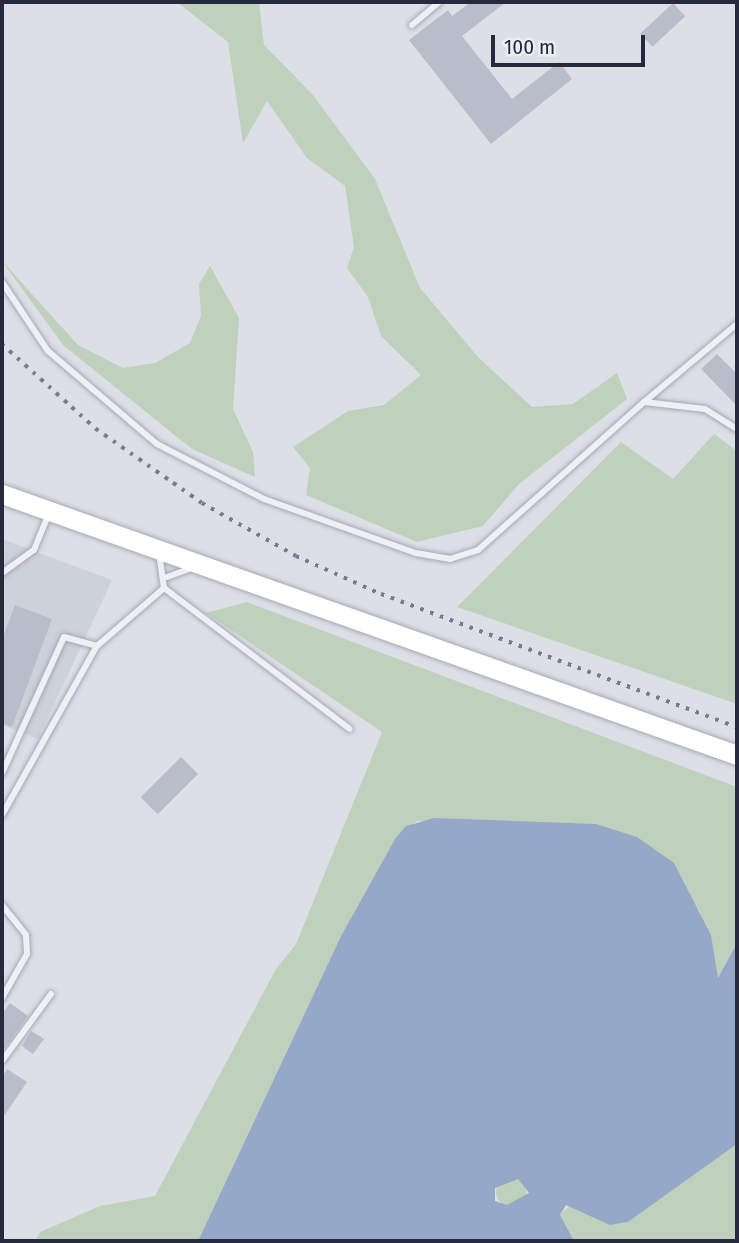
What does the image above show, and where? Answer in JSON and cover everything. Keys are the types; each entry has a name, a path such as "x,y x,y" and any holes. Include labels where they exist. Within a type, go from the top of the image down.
{"main road":[{"path":"2,494 737,755"}],"lane":[{"path":"412,25 439,2"},
{"path":"2,282 48,351 156,444 264,499 416,553 450,559 478,551 644,402 737,324"},
{"path":"644,402 705,409 737,429"},
{"path":"2,573 34,550 50,510"},
{"path":"2,815 97,646 164,589 167,577 158,548"},
{"path":"167,577 204,564"},
{"path":"164,589 350,729"},
{"path":"2,773 64,637 97,646"},
{"path":"2,905 26,935 27,954 2,998"},
{"path":"2,1061 51,993"}],"shaded area":[{"path":"2,539 112,580 38,739 2,725"}],"green space":[{"path":"177,2 259,2 264,45 313,95 375,179 420,288 478,357 532,407 573,404 617,373 627,399 519,484 483,526 417,542 306,495 310,468 293,447 348,411 384,405 421,375 381,336 368,297 347,268 354,247 345,186 307,158 267,101 243,143 228,42"},
{"path":"2,261 78,345 123,368 155,363 190,343 201,316 199,284 210,266 239,318 233,409 253,452 255,477 192,449 63,345"},
{"path":"714,434 737,451 737,704 457,607 621,442 673,479"},
{"path":"247,602 737,787 737,943 718,978 699,910 596,824 417,821 395,839 341,936 198,1241 35,1241 40,1232 100,1206 155,1196 276,969 296,944 382,732 206,613"},
{"path":"737,1144 737,1241 574,1241 559,1215 572,1204 610,1225 628,1222"},
{"path":"511,1177 522,1181 526,1192 522,1203 511,1207 500,1203 496,1192 500,1181"}],"water":[{"path":"434,818 596,824 637,837 674,863 711,935 718,978 737,943 737,1144 628,1222 610,1225 566,1205 560,1215 574,1241 198,1241 341,936 395,839 406,826","holes":["518,1179 529,1193 507,1205 495,1201 495,1188"]}],"building":[{"path":"471,2 506,2 462,36 512,99 559,62 572,79 491,144 409,40 448,10 452,16"},
{"path":"673,3 685,16 652,47 640,34"},
{"path":"717,354 737,374 737,406 701,369"},
{"path":"15,605 52,619 12,727 2,723 2,640"},
{"path":"181,757 198,774 158,814 141,797"},
{"path":"10,1003 28,1016 2,1052 2,1014"},
{"path":"31,1031 44,1039 33,1054 22,1046"},
{"path":"7,1069 27,1082 2,1119 2,1077"}],"railway":[{"path":"2,344 96,429 202,503 296,556 381,594 737,727"}]}
